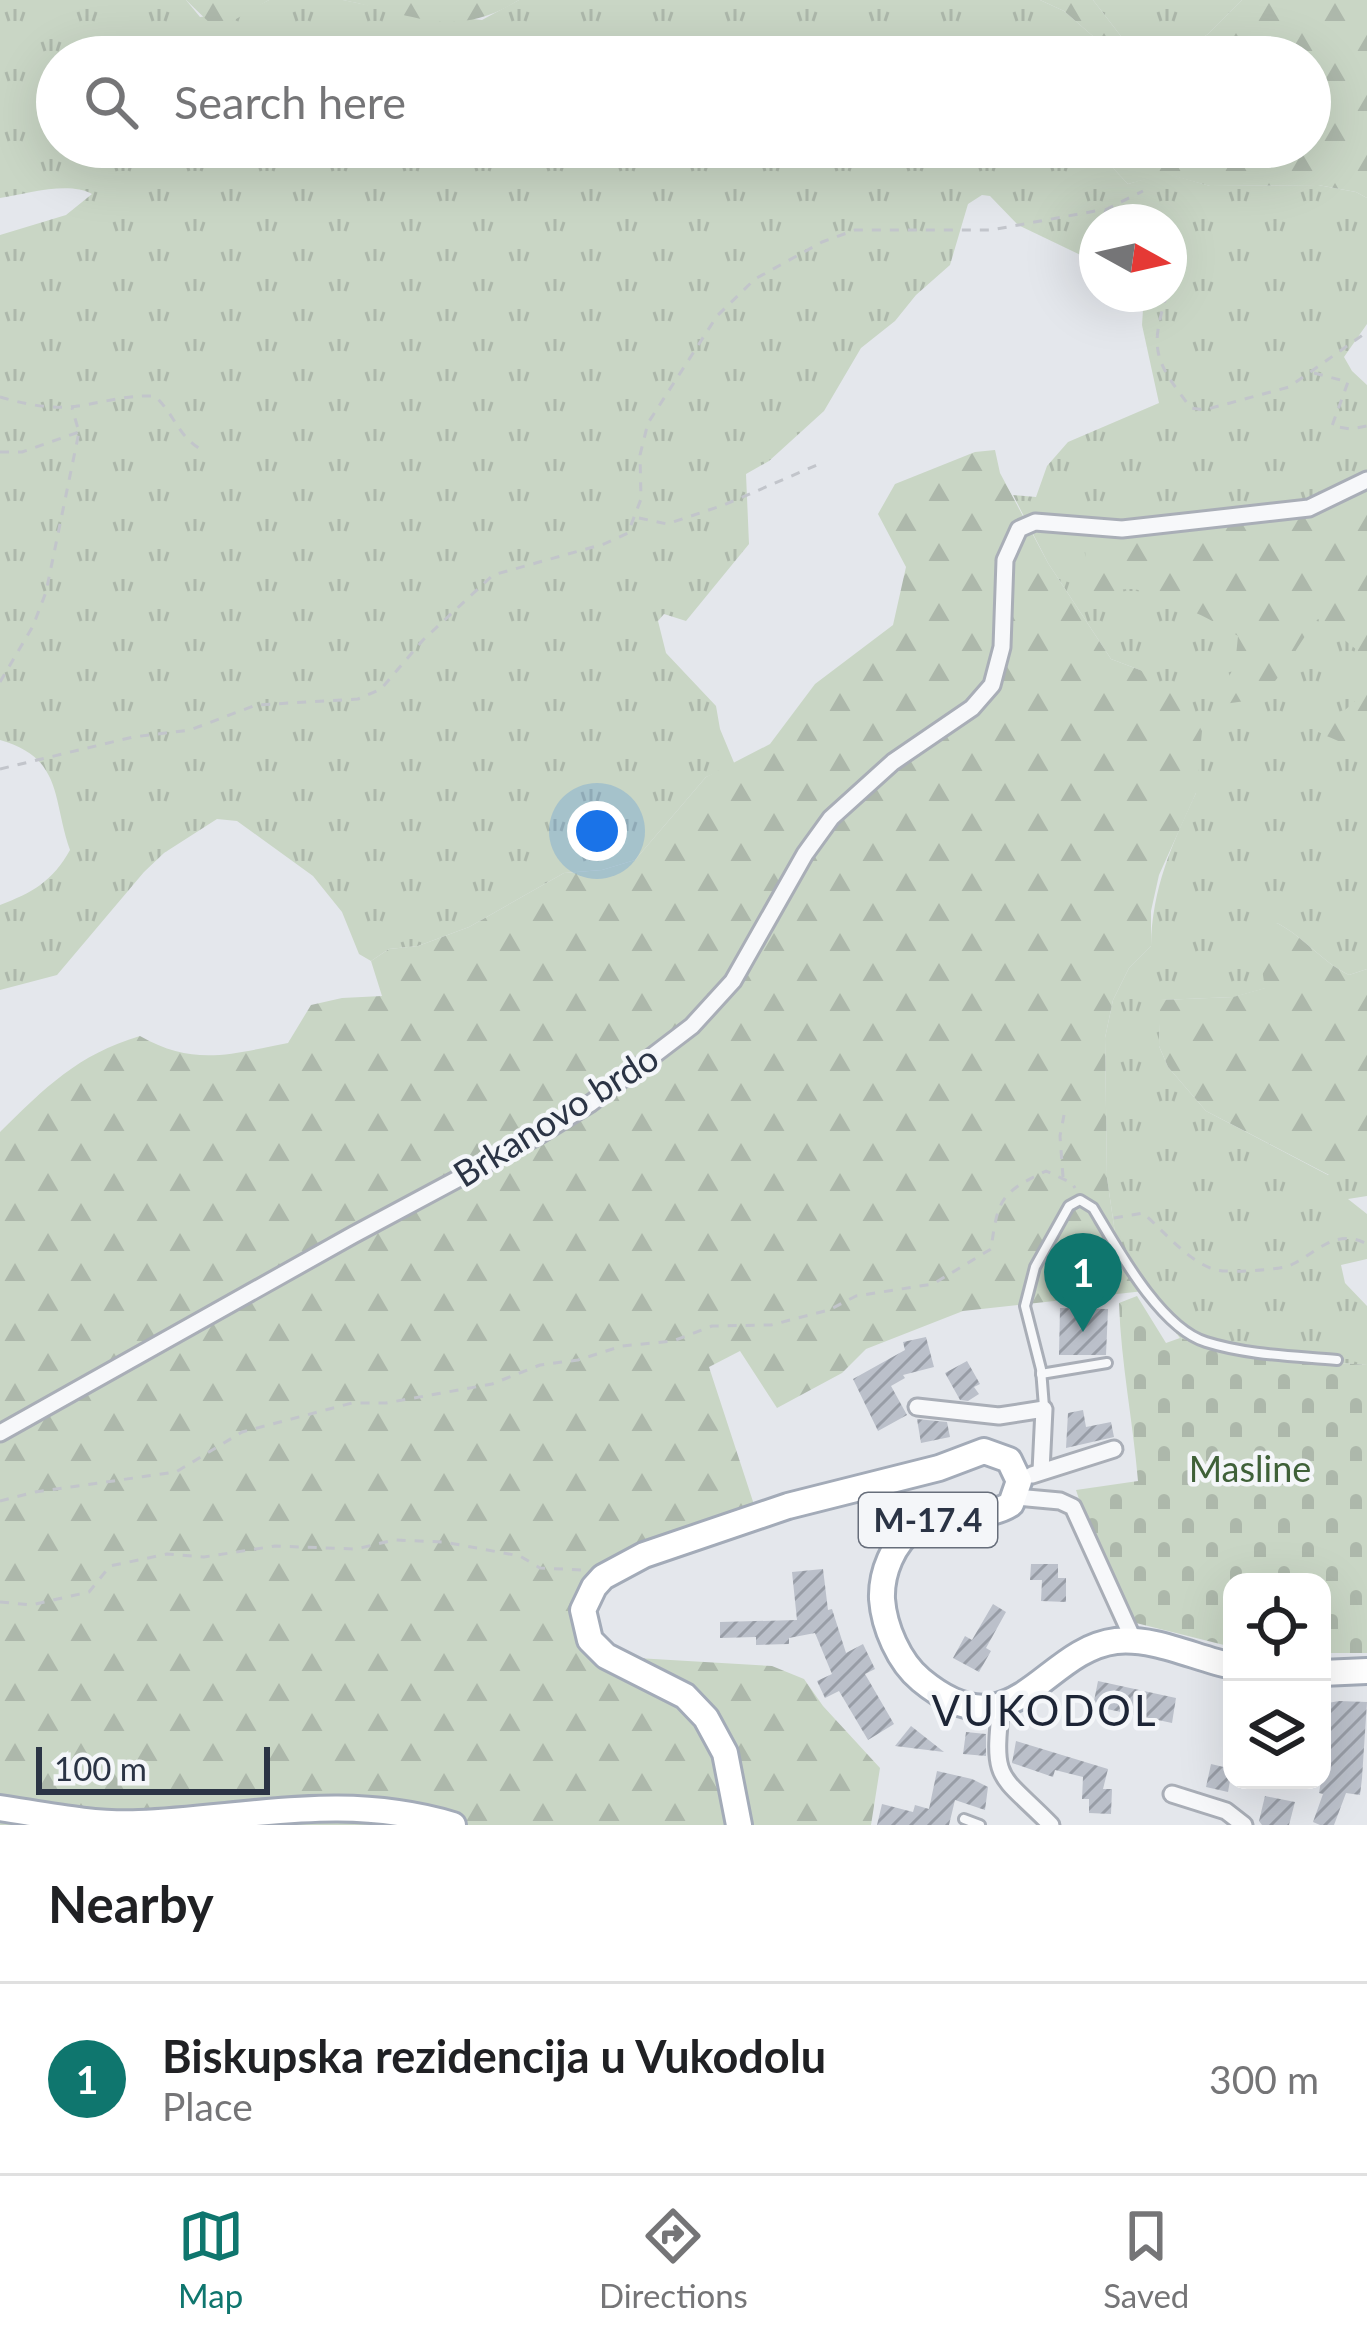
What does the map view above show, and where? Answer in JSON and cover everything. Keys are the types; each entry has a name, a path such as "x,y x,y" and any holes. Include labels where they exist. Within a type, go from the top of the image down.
{"main road":[{"name":"M-17.4","path":"603,1577 644,1555 726,1526 939,1468 984,1451 1010,1460 1025,1483 995,1512 937,1517 915,1527 895,1550 882,1591 890,1631 917,1678 950,1699 1001,1705"},
{"path":"603,1577 586,1598 583,1610 590,1640 605,1656 669,1686 706,1718 725,1753 740,1825"},
{"path":"1001,1705 1024,1696 1094,1647 1134,1641 1223,1664"},
{"path":"1331,1673 1367,1671"},
{"path":"0,1808 116,1823 345,1806 391,1810 453,1825"}],"street":[{"name":"Brkanovo brdo","path":"0,1433 353,1234 536,1138 692,1026 747,960 805,854 831,818 893,762 972,708 992,685 1002,646 1005,560 1019,529 1035,522 1122,529 1309,508 1367,479"},
{"path":"917,1407 999,1416 1044,1409 1025,1483"},
{"path":"1025,1483 1114,1449"},
{"path":"1025,1483 1073,1508 1134,1641"},
{"path":"1001,1705 995,1760 999,1773 1051,1825"},
{"path":"1172,1794 1214,1806 1244,1825"}],"lane":[{"path":"1044,1409 1035,1342 1026,1323 1028,1288 1069,1206 1080,1200 1093,1208 1164,1312 1192,1336 1240,1349 1336,1360"},
{"path":"1041,1374 1107,1363"},
{"path":"964,1819 980,1825"}],"path":[{"path":"1118,204 1143,191"},
{"path":"0,769 133,737 190,730 256,705 358,699 382,689 423,640 493,575 628,533 641,499 640,454 648,423 717,316 755,279 822,242 855,230 991,230 1079,212"},
{"path":"1161,312 1154,333 1155,350 1191,408 1204,410 1264,396 1313,373 1328,356 1367,332"},
{"path":"1313,373 1348,382 1332,426 1367,425"},
{"path":"0,398 72,408 128,395 155,396 171,412 182,439 206,452"},
{"path":"0,682 33,626 46,592 79,432 72,408"},
{"path":"0,452 22,452 79,432"},
{"path":"637,517 667,524 817,465"},
{"path":"1063,1179 1060,1136 1064,1115"},
{"path":"0,1501 176,1472 242,1432 352,1403 386,1403 492,1384 540,1365 578,1360 622,1346 673,1341 712,1326 771,1324 830,1310 856,1296 933,1284 992,1249 997,1208 1016,1185 1046,1171 1072,1183 1080,1200"},
{"path":"1100,1220 1143,1213 1199,1261 1218,1271 1288,1268 1323,1242 1358,1239 1367,1244"},
{"path":"0,1602 31,1605 89,1592 110,1566 167,1554 204,1557 275,1546 356,1549 394,1540 445,1542 520,1556 540,1568 583,1570 603,1577"}],"green space":[{"path":"0,0 186,0 200,17 246,12 269,0 343,0 482,20 519,0 1040,0 1064,11 1093,36 36,36 36,168 1113,168 1128,184 1165,173 1210,186 1318,185 1367,198 1367,324 1344,357 1367,385 1367,969 1349,975 1277,923 1266,988 1234,997 1161,1000 1159,1046 1168,1067 1206,1111 1328,1175 1367,1175 1367,1196 1348,1199 1367,1214 1367,1259 1341,1265 1345,1283 1367,1306 1367,1365 1248,1356 1180,1338 1120,1267 1107,1178 1105,1038 1113,1000 1129,968 1151,946 1159,886 1196,793 1140,670 1111,659 1048,563 1013,495 1036,497 1047,466 1068,442 1159,403 1143,312 1187,312 1187,204 1079,204 1079,254 1018,225 990,196 982,195 968,204 950,265 861,348 824,411 769,461 746,474 749,544 686,621 664,614 658,621 666,653 716,706 735,765 706,777 635,860 602,870 564,873 469,927 418,946 389,949 371,961 359,954 342,912 313,876 237,821 217,819 164,853 144,872 57,975 0,990 0,905 41,885 70,850 45,769 35,757 0,740 0,235 66,215 92,194 59,188 0,198"},
{"path":"186,0 269,0 217,30"},
{"path":"343,0 519,0 496,12 453,22"},
{"path":"1040,0 1093,0 1121,36 1093,36 1064,11"},
{"path":"1093,0 1242,0 1205,36 1121,36"},
{"path":"1242,0 1367,0 1367,198 1318,185 1210,186 1166,174 1128,184 1113,168 1331,168 1331,36 1208,34"},
{"path":"995,450 1000,473 1048,563 1111,659 1181,695 1202,731 1196,793 1159,875 1151,911 1151,946 1129,968 1113,1000 1105,1038 1107,1178 1120,1267 1144,1291 963,1311 866,1349 842,1373 777,1408 740,1351 709,1367 760,1523 635,1570 599,1594 590,1629 620,1657 772,1666 804,1679 880,1768 871,1825 0,1825 0,1132 64,1074 118,1044 140,1036 178,1052 213,1055 288,1043 311,1005 382,996 371,961 389,949 418,946 469,927 564,873 602,870 635,860 706,777 770,744 815,684 893,625 906,567 878,514 895,484 975,452"},
{"path":"1367,491 1367,658 1318,619 1269,688 1251,700 1222,705 1219,693 1235,666 1238,636 1184,607 1138,590 1089,596 1084,539 1243,523 1315,510"},
{"path":"1367,691 1367,751 1314,729 1338,716"},
{"path":"1277,923 1349,975 1367,969 1367,1175 1329,1175 1206,1111 1168,1067 1159,1046 1160,1000 1233,997 1265,988 1258,944"},
{"name":"Masline","path":"1137,1296 1166,1343 1180,1338 1248,1356 1367,1365 1367,1653 1331,1653 1331,1573 1223,1573 1223,1645 1128,1621 1101,1566 1076,1490 1138,1481 1119,1303"}],"building":[{"path":"1060,1308 1108,1309 1106,1355 1059,1355"},
{"path":"926,1337 934,1367 903,1375 891,1386 907,1415 878,1431 853,1379 905,1350 903,1342"},
{"path":"967,1361 980,1384 974,1387 979,1394 968,1401 960,1400 945,1373"},
{"path":"1083,1410 1086,1427 1111,1422 1114,1437 1066,1448 1068,1413"},
{"path":"917,1419 947,1422 950,1437 921,1443"},
{"path":"1031,1564 1058,1564 1058,1578 1066,1578 1066,1602 1041,1601 1042,1580 1030,1580"},
{"path":"823,1569 828,1610 832,1609 846,1653 863,1644 875,1669 865,1674 894,1724 868,1740 839,1691 825,1698 817,1681 832,1674 815,1633 789,1638 789,1644 756,1645 756,1637 720,1638 720,1622 797,1620 792,1572"},
{"path":"993,1604 1006,1612 979,1672 953,1658 965,1636 972,1640"},
{"path":"1098,1681 1176,1698 1172,1723 1093,1706"},
{"path":"1331,1702 1367,1702 1360,1795 1346,1793 1334,1825 1320,1825 1313,1822 1323,1794 1320,1789 1331,1789"},
{"path":"911,1726 944,1752 895,1746"},
{"path":"966,1732 986,1734 986,1756 963,1754"},
{"path":"1016,1741 1108,1769 1103,1789 1112,1789 1111,1814 1089,1813 1089,1799 1082,1799 1083,1777 1055,1770 1053,1777 1012,1763"},
{"path":"1211,1764 1223,1767 1223,1789 1228,1792 1206,1787"},
{"path":"937,1771 988,1787 985,1810 955,1800 949,1825 877,1825 882,1804 913,1812 915,1805 929,1809"},
{"path":"1265,1796 1295,1802 1289,1825 1262,1825"}],"place":[{"name":"Biskupska rezidencija u Vukodolu","path":"1083,1332"}],"district":[{"name":"VUKODOL","path":"1045,1711"}]}
